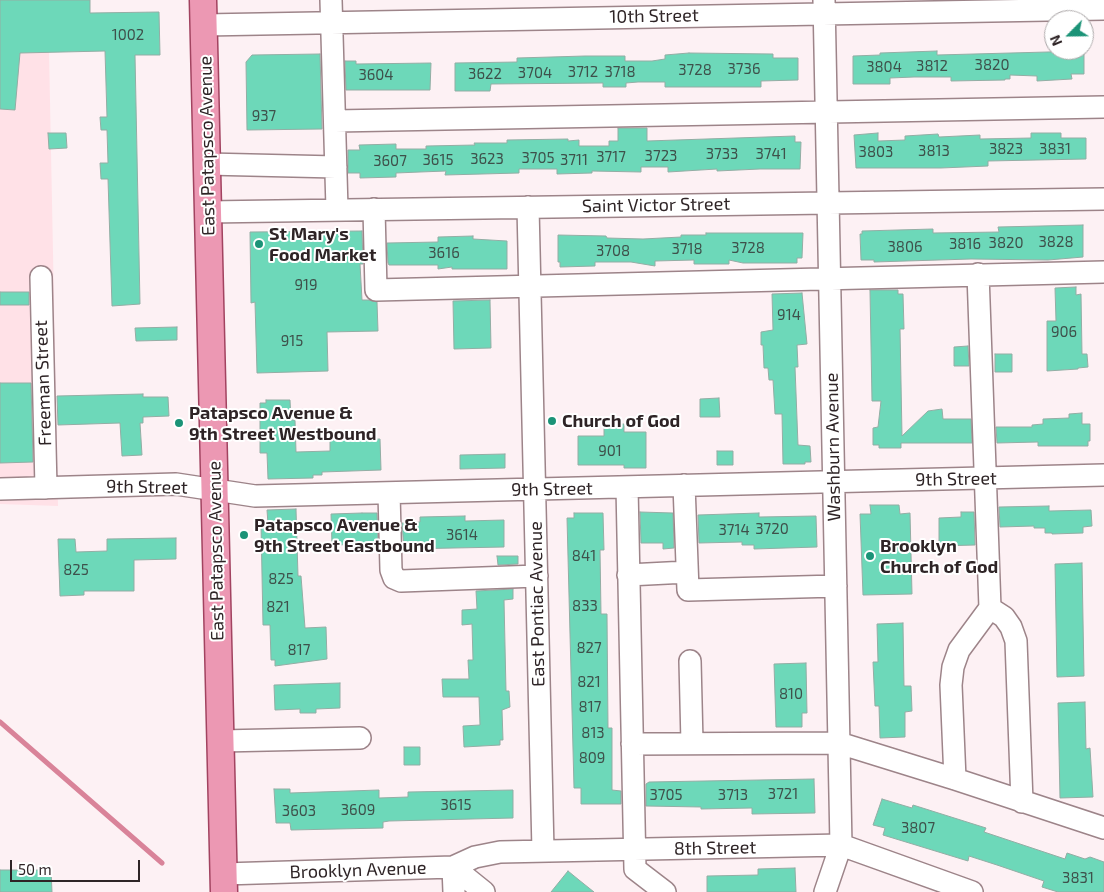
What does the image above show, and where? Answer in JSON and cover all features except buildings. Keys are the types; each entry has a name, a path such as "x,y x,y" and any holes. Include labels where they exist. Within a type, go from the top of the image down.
{"main road":[{"name":"East Patapsco Avenue","path":"203,12 224,883"}],"street":[{"path":"331,0 337,209"},
{"name":"10th Street","path":"203,12 332,22 824,7 1104,9"},
{"name":"Washburn Avenue","path":"824,7 841,845 825,892"},
{"path":"334,121 1104,107"},
{"path":"207,164 336,167"},
{"name":"Saint Victor Street","path":"208,212 1104,199"},
{"name":"East Pontiac Avenue","path":"528,207 543,851"},
{"path":"374,209 376,290 1104,272"},
{"path":"955,779 951,686 953,667 959,650 990,608 978,274"},
{"name":"Freeman Street","path":"41,277 46,488"},
{"name":"9th Street","path":"0,489 176,484 255,496 1104,475"},
{"path":"684,485 688,590 836,586"},
{"path":"627,487 635,869 666,892"},
{"path":"390,493 391,570 394,578 401,581 537,576"},
{"path":"628,575 687,572"},
{"path":"990,608 1004,617 1011,626 1016,641 1022,802"},
{"path":"690,662 692,743"},
{"path":"221,741 360,738"},
{"path":"632,744 839,742 1104,828"},
{"name":"8th Street","path":"453,867 475,857 500,852 841,845 972,892"},
{"path":"453,867 454,892"},
{"path":"453,867 484,892"},
{"name":"Brooklyn Avenue","path":"224,883 453,867"}],"shaded area":[{"path":"0,0 48,0 58,506 0,504"}],"waterway":[{"path":"0,722 162,863"}],"place":[{"name":"St Mary's Food Market","path":"259,244"},
{"name":"Church of God","path":"552,421"},
{"name":"Patapsco Avenue & 9th Street Westbound","path":"179,423"},
{"name":"Patapsco Avenue & 9th Street Eastbound","path":"244,535"},
{"name":"Brooklyn Church of God","path":"870,556"}]}
